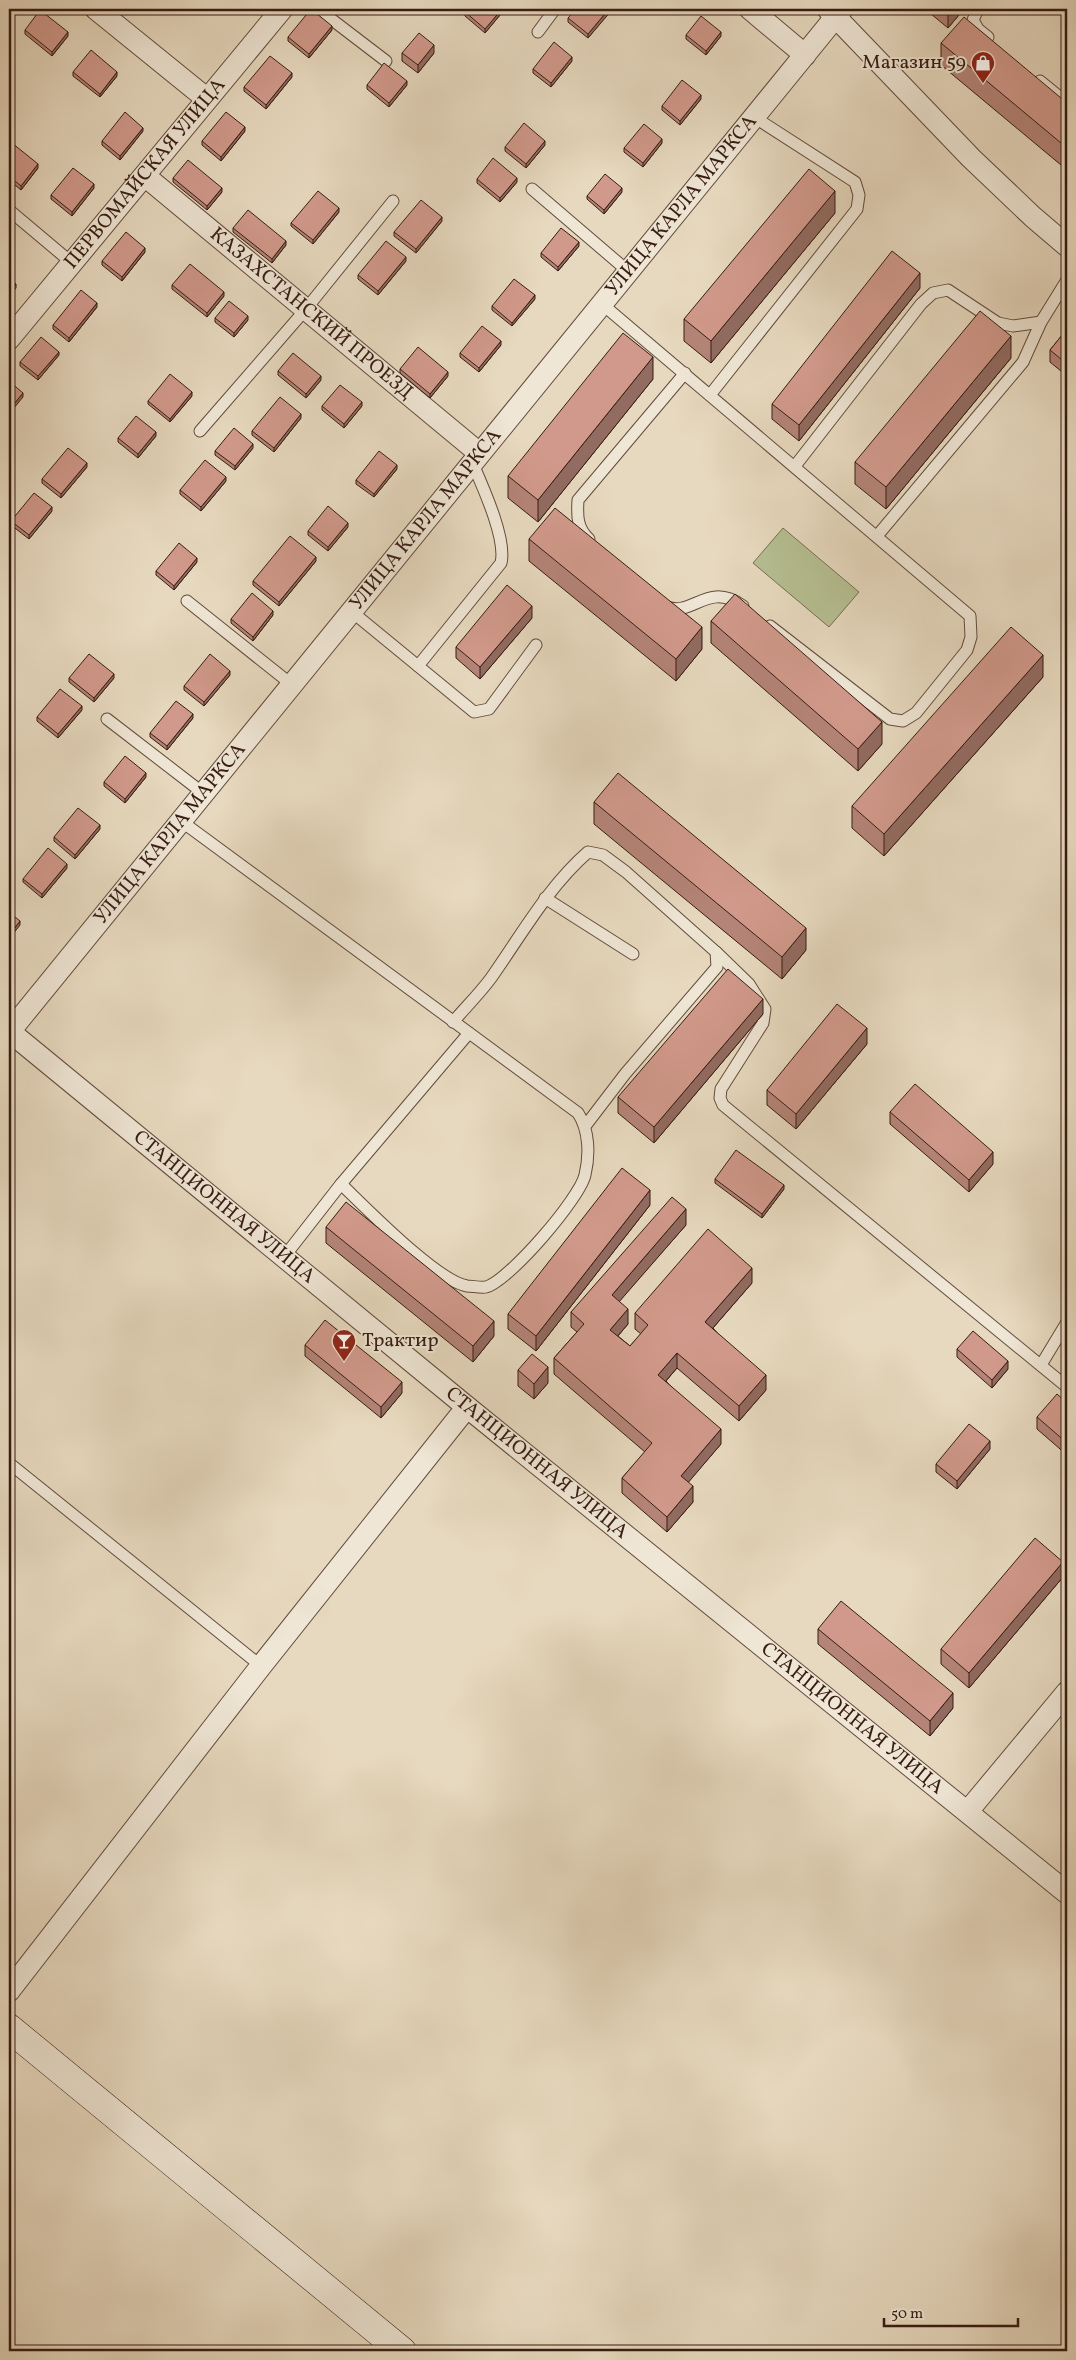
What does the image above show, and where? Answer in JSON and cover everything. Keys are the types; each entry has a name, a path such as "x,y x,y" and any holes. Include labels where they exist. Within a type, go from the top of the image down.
{"main road":[{"path":"9,2028 402,2351"}],"street":[{"path":"96,9 207,99"},
{"name":"ПЕРВОМАЙСКАЯ УЛИЦА","path":"9,338 282,9"},
{"path":"750,9 805,55"},
{"path":"835,11 971,158 1033,217 1067,246"},
{"name":"УЛИЦА КАРЛА МАРКСА","path":"9,1031 475,457 629,272 805,55 835,11"},
{"name":"КАЗАХСТАНСКИЙ ПРОЕЗД","path":"145,176 306,309 475,457"},
{"name":"СТАНЦИОННАЯ УЛИЦА","path":"9,1031 467,1407 968,1811 1067,1894"},
{"path":"9,1991 260,1666 467,1407"},
{"path":"968,1811 1067,1692"}],"lane":[{"path":"318,9 386,61"},
{"path":"538,32 555,9"},
{"path":"978,9 973,20 975,25 1000,48"},
{"path":"1030,72 1067,103"},
{"path":"710,395 857,209 859,201 855,182 754,117"},
{"path":"532,189 629,272"},
{"path":"200,431 306,309 393,201"},
{"path":"9,210 72,263"},
{"path":"878,536 1023,362 1041,322 1067,280"},
{"path":"795,466 915,312 933,293 948,290 998,323 1013,326 1041,322"},
{"path":"602,304 878,536 970,616 971,637 966,650 916,713 904,721 890,720 737,601 716,595 685,607 670,608 659,604 652,597"},
{"path":"596,546 582,533 577,519 578,500 685,373"},
{"path":"418,666 501,563 503,555 492,509 475,457"},
{"path":"187,601 292,684"},
{"path":"351,611 474,712 482,712 489,709 536,645"},
{"path":"107,719 203,793"},
{"path":"181,821 578,1113 586,1124 588,1137 585,1175 577,1193 535,1246 504,1276 486,1287 465,1285 443,1276 380,1222 341,1184"},
{"path":"453,1022 490,980 545,898 575,864 588,852 603,855 626,872 716,952 749,984 765,1009 763,1023 721,1089 720,1098 723,1105 1067,1387"},
{"path":"545,898 633,954"},
{"path":"586,1124 625,1074 717,967 716,952"},
{"path":"284,1257 341,1184 469,1033"},
{"path":"1041,1365 1067,1322"},
{"path":"9,1463 260,1666"}],"green space":[{"path":"783,528 859,592 829,627 753,563"}],"building":[{"path":"311,9 332,26 309,54 288,37"},
{"path":"468,9 502,9 485,29 465,12"},
{"path":"576,9 609,9 588,34 568,18"},
{"path":"40,10 68,32 52,52 25,30"},
{"path":"701,16 721,32 706,51 686,35"},
{"path":"964,17 1067,103 1067,148 941,43"},
{"path":"419,33 434,45 418,65 402,53"},
{"path":"554,42 572,57 551,83 533,69"},
{"path":"91,50 117,72 100,94 73,72"},
{"path":"270,56 292,73 266,105 244,87"},
{"path":"384,63 407,81 389,103 367,85"},
{"path":"682,80 701,95 680,121 662,106"},
{"path":"125,112 143,128 120,156 102,141"},
{"path":"226,112 245,127 221,157 202,141"},
{"path":"524,123 545,141 526,164 505,147"},
{"path":"644,124 662,139 643,163 624,148"},
{"path":"12,143 38,164 21,186 9,176 9,146"},
{"path":"493,158 517,178 500,198 477,179"},
{"path":"188,160 222,188 207,206 173,178"},
{"path":"73,168 94,184 72,212 51,195"},
{"path":"809,169 835,191 711,341 684,319"},
{"path":"605,174 622,188 604,210 587,196"},
{"path":"318,191 339,208 313,240 291,223"},
{"path":"421,200 442,217 416,249 394,232"},
{"path":"248,210 286,241 272,259 233,228"},
{"path":"561,228 579,242 558,267 541,253"},
{"path":"126,232 145,248 122,277 102,261"},
{"path":"386,241 406,257 378,291 358,275"},
{"path":"892,251 920,273 799,425 772,404"},
{"path":"190,264 224,292 207,313 172,285"},
{"path":"9,277 16,284 9,293"},
{"path":"514,279 535,295 512,323 492,306"},
{"path":"81,290 97,303 69,338 53,325"},
{"path":"229,301 248,316 234,333 215,318"},
{"path":"980,311 1011,336 886,487 855,462"},
{"path":"482,326 501,341 479,368 460,353"},
{"path":"1067,329 1067,364 1050,350"},
{"path":"623,333 653,357 538,500 508,476"},
{"path":"41,337 59,352 38,376 20,362"},
{"path":"418,347 448,372 430,394 400,369"},
{"path":"293,353 321,376 306,394 278,371"},
{"path":"170,374 192,392 170,419 148,401"},
{"path":"9,381 23,393 9,410"},
{"path":"340,385 362,402 344,424 322,406"},
{"path":"280,397 301,414 274,448 252,431"},
{"path":"136,416 156,432 138,454 118,438"},
{"path":"234,428 253,444 235,466 215,451"},
{"path":"68,448 87,463 61,494 42,479"},
{"path":"379,451 397,465 374,494 356,480"},
{"path":"205,460 226,477 201,507 180,490"},
{"path":"34,493 52,507 29,535 11,521"},
{"path":"328,506 348,523 328,547 308,531"},
{"path":"555,508 702,627 676,659 529,539"},
{"path":"290,536 316,557 279,602 253,581"},
{"path":"179,543 197,558 174,586 156,571"},
{"path":"507,585 532,606 480,667 456,647"},
{"path":"252,593 273,611 253,637 231,619"},
{"path":"735,594 882,722 858,749 711,621"},
{"path":"1011,627 1043,655 884,834 852,806"},
{"path":"89,654 114,674 94,698 69,678"},
{"path":"210,654 230,671 204,702 184,686"},
{"path":"60,689 82,706 58,734 37,717"},
{"path":"176,701 193,714 167,746 150,733"},
{"path":"125,756 146,773 125,799 104,782"},
{"path":"618,773 806,928 782,957 594,802"},
{"path":"78,808 100,825 75,855 54,837"},
{"path":"48,848 67,864 42,894 23,879"},
{"path":"9,912 20,921 9,935"},
{"path":"728,969 763,999 654,1127 618,1097"},
{"path":"837,1004 867,1028 796,1114 767,1090"},
{"path":"915,1084 993,1152 969,1180 890,1112"},
{"path":"736,1150 784,1185 762,1214 715,1179"},
{"path":"622,1168 650,1190 536,1336 508,1314"},
{"path":"672,1197 686,1209 612,1295 628,1309 610,1330 630,1346 648,1325 635,1313 708,1229 752,1268 705,1322 766,1375 739,1406 677,1353 658,1375 721,1429 681,1476 693,1486 667,1517 622,1478 652,1443 554,1358 584,1324 571,1312"},
{"path":"346,1202 494,1321 473,1346 326,1227"},
{"path":"325,1320 402,1382 381,1407 305,1345"},
{"path":"973,1331 1008,1361 992,1380 957,1349"},
{"path":"532,1354 548,1367 534,1384 518,1370"},
{"path":"1057,1394 1067,1403 1067,1443 1037,1417"},
{"path":"969,1424 990,1441 957,1481 936,1464"},
{"path":"1035,1538 1063,1562 969,1673 941,1649"},
{"path":"841,1601 953,1693 930,1721 818,1629"}],"place":[{"name":"Магазин 59","path":"983,84"},
{"name":"Трактир","path":"344,1362"}]}
